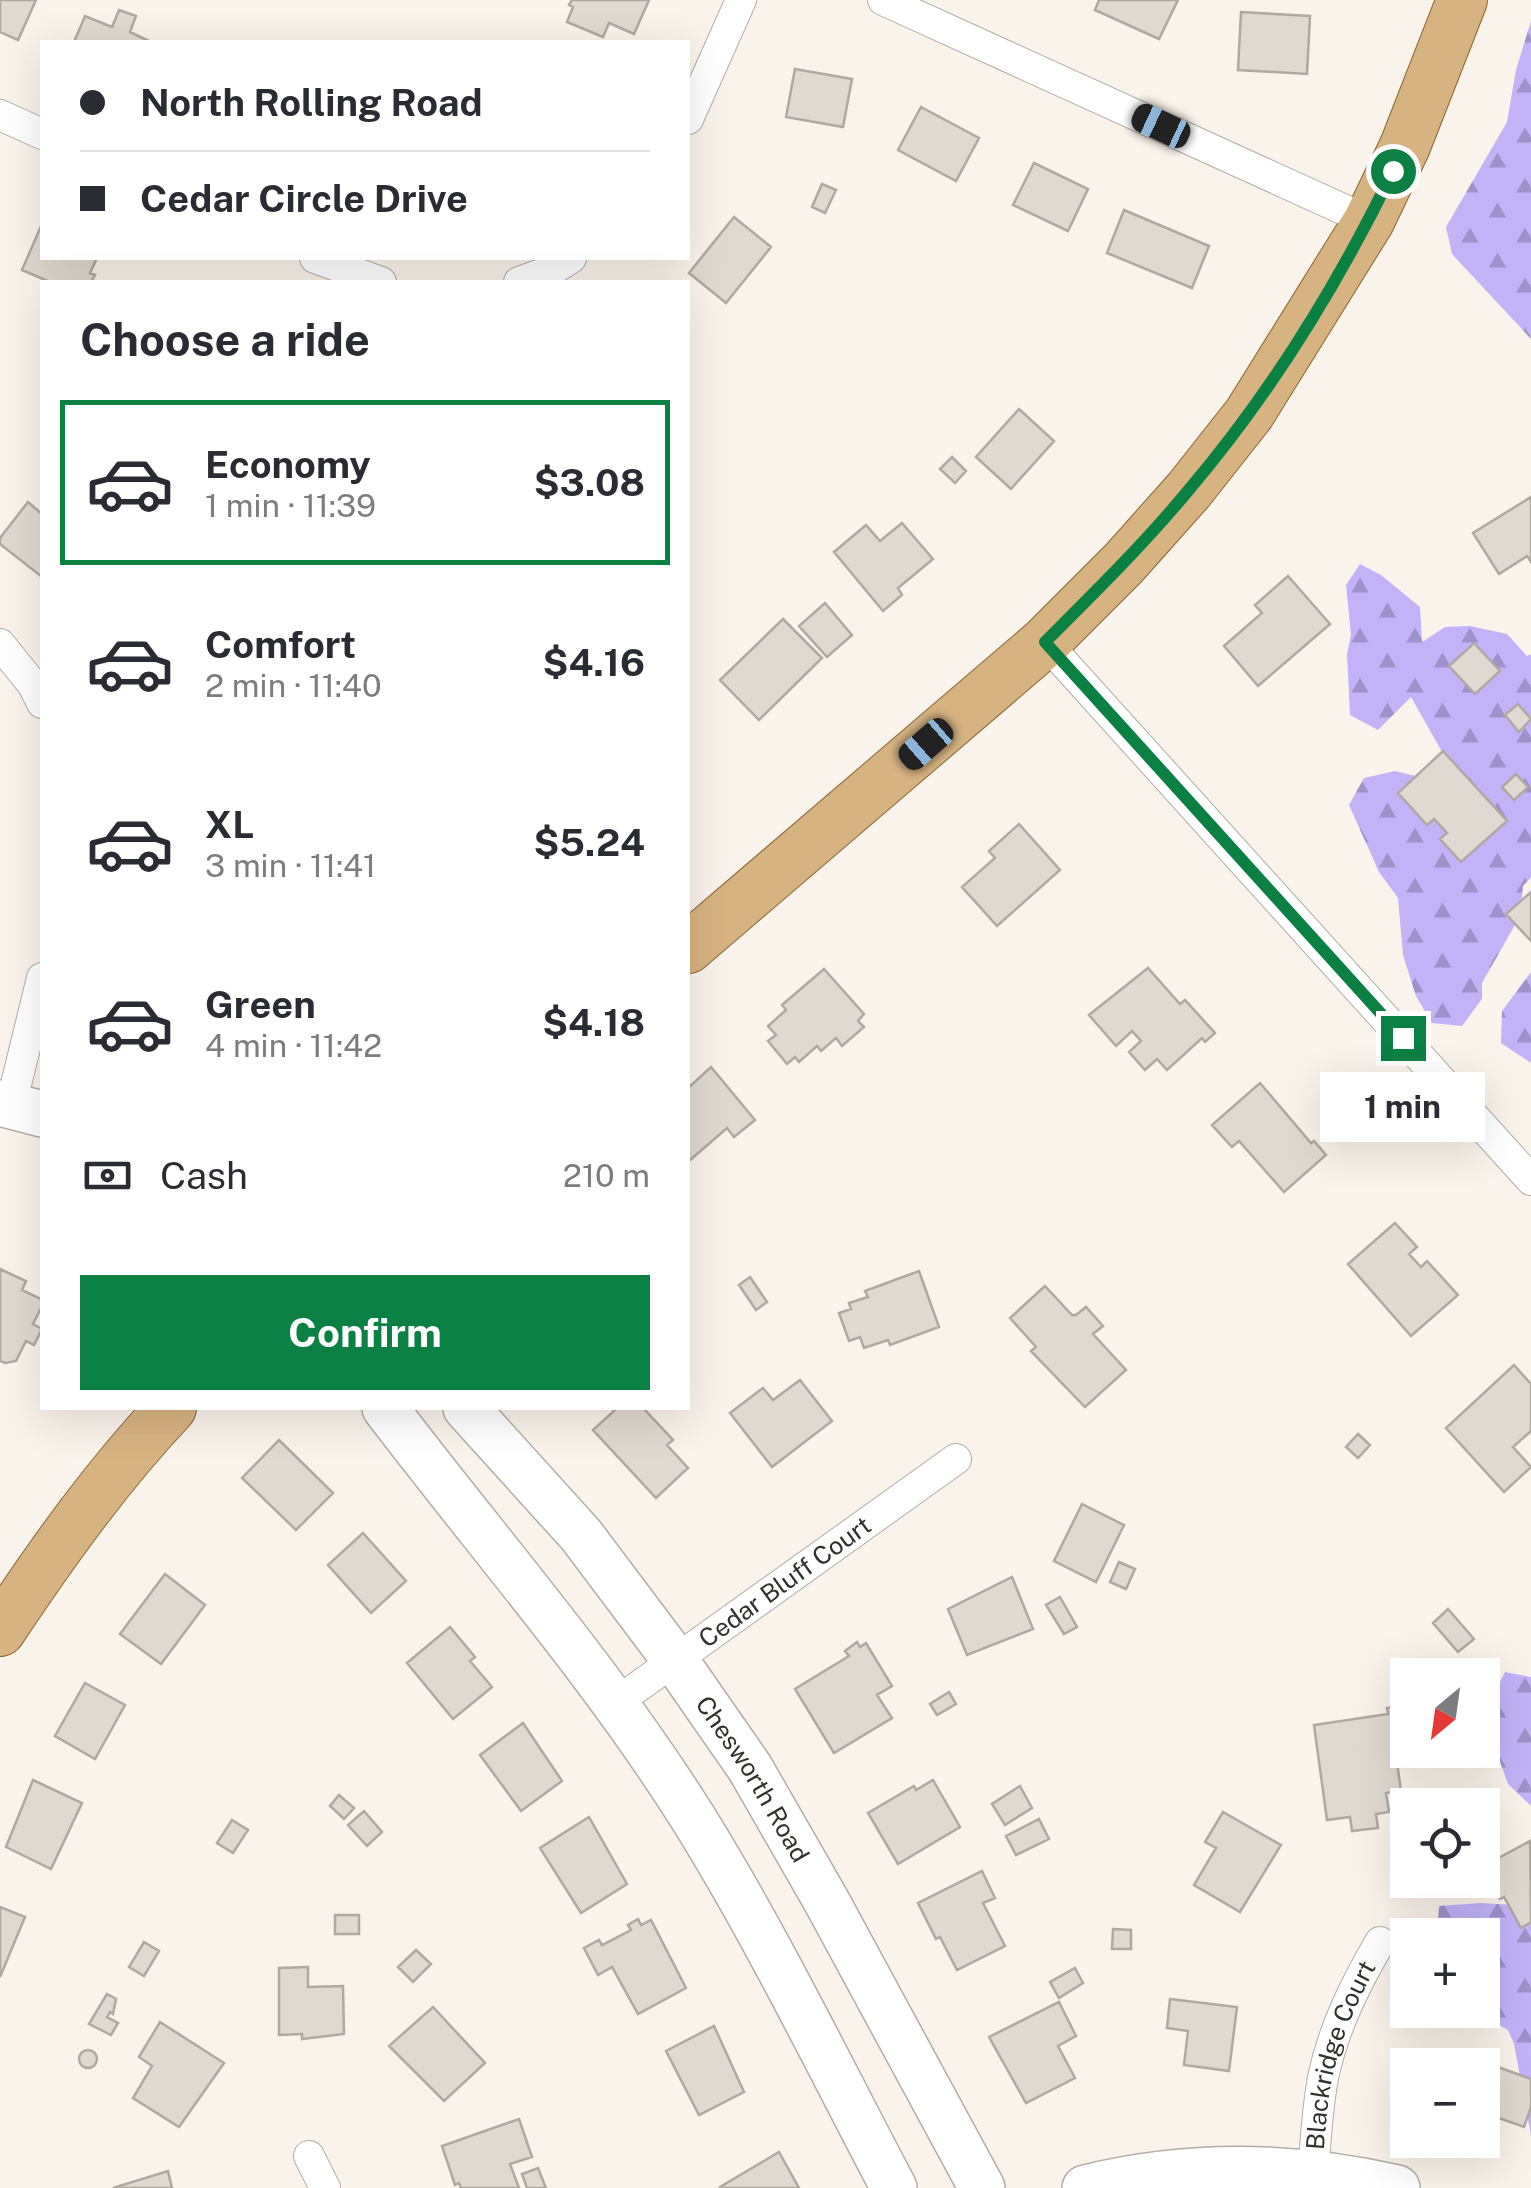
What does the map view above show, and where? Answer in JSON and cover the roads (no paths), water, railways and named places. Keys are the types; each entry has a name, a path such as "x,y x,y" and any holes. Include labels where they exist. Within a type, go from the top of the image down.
{"main road":[{"path":"690,946 1045,642 1124,563 1189,490 1249,414 1369,221 1405,146 1462,0"},
{"path":"0,1631 58,1545 168,1410"}],"street":[{"path":"690,115 741,0"},
{"path":"884,0 1369,221"},
{"path":"0,115 40,133"},
{"path":"320,260 376,280"},
{"path":"524,280 568,260"},
{"path":"1045,642 1531,1180"},
{"path":"0,644 40,698"},
{"path":"18,1108 40,989"},
{"path":"387,1410 535,1595 694,1819 766,1943 894,2188"},
{"name":"Chesworth Road","path":"468,1410 581,1535 750,1768 982,2188"},
{"name":"Cedar Bluff Court","path":"614,1704 956,1459"},
{"name":"Blackridge Court","path":"1312,2171 1323,2078 1335,2035 1354,1986 1380,1942"},
{"path":"309,2156 326,2188"},
{"path":"1085,2188 1154,2172 1226,2168 1312,2171 1397,2188"}]}
